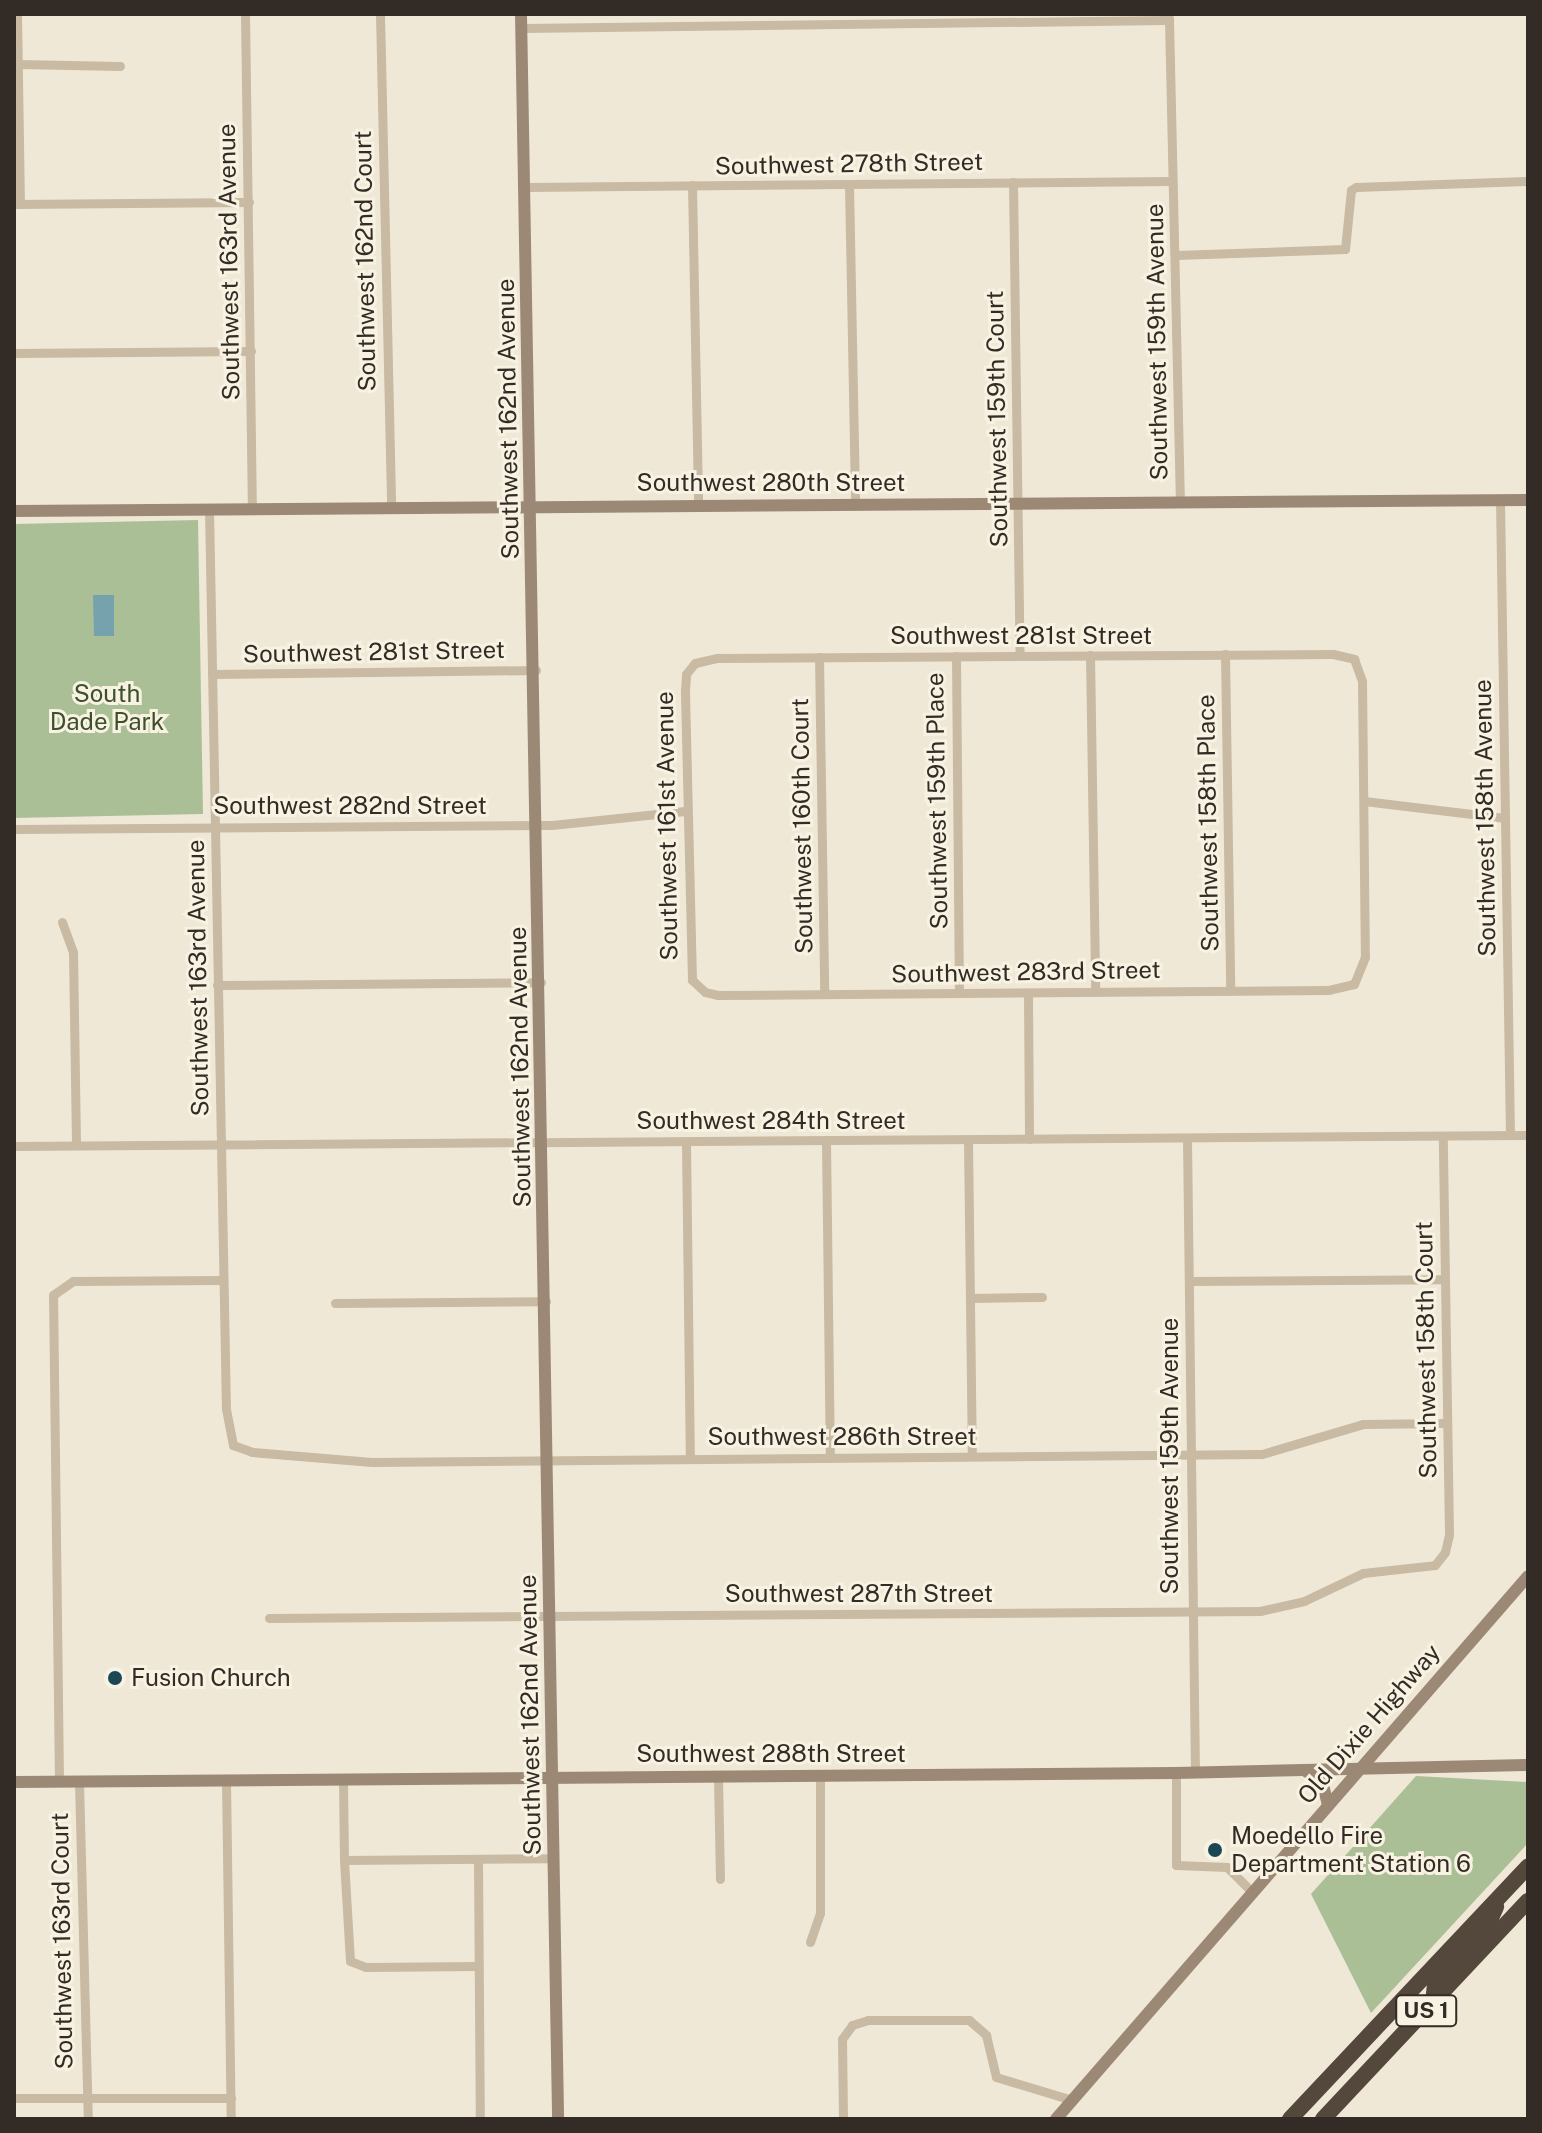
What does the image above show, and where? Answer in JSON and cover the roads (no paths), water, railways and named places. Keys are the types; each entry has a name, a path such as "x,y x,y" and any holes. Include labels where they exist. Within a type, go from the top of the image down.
{"highway":[{"name":"US 1","path":"1290,2119 1342,2068 1528,1866"},
{"path":"1433,2003 1435,1984 1484,1934 1502,1895"},
{"name":"US 1","path":"1323,2119 1528,1901"},
{"path":"1305,2119 1342,2068"}],"street":[{"path":"17,14 17,204 249,202"},
{"name":"Southwest 163rd Avenue","path":"245,14 252,509"},
{"name":"Southwest 162nd Court","path":"380,14 391,507"},
{"name":"Southwest 162nd Avenue","path":"521,14 536,670 558,2119"},
{"path":"522,28 1168,17"},
{"name":"Southwest 159th Avenue","path":"1168,17 1180,502"},
{"path":"18,64 120,66"},
{"name":"Southwest 278th Street","path":"525,187 1172,181"},
{"path":"1176,255 1345,249 1351,190 1356,187 1528,181"},
{"name":"Southwest 159th Court","path":"1013,182 1020,655"},
{"path":"849,184 855,504"},
{"path":"692,185 698,505"},
{"path":"14,353 251,351"},
{"name":"Southwest 158th Avenue","path":"1500,500 1510,1135"},
{"name":"Southwest 280th Street","path":"14,511 1528,500"},
{"name":"Southwest 163rd Avenue","path":"209,509 226,1423 233,1445"},
{"name":"Southwest 158th Place","path":"1225,654 1230,991"},
{"name":"Southwest 281st Street","path":"690,667 717,658 1339,654 1354,659 1362,681 1364,801"},
{"path":"1090,655 1095,991"},
{"name":"Southwest 159th Place","path":"956,656 959,993"},
{"name":"Southwest 160th Court","path":"819,657 824,994"},
{"name":"Southwest 161st Avenue","path":"690,667 685,690 685,811 688,965 694,985"},
{"name":"Southwest 281st Street","path":"212,674 536,670"},
{"path":"1364,801 1505,818"},
{"name":"Southwest 283rd Street","path":"694,985 718,995 1329,990 1359,980 1365,957 1364,801"},
{"name":"Southwest 282nd Street","path":"14,829 538,825 685,811"},
{"path":"62,922 73,952 76,1145"},
{"path":"217,985 541,982"},
{"path":"1028,993 1029,1139"},
{"name":"Southwest 284th Street","path":"14,1146 1528,1135"},
{"name":"Southwest 158th Court","path":"1440,1561 1449,1534 1443,1136"},
{"name":"Southwest 159th Avenue","path":"1187,1138 1195,1773"},
{"path":"968,1139 972,1456"},
{"path":"826,1141 830,1458"},
{"path":"686,1142 690,1458"},
{"path":"1189,1281 1445,1279"},
{"name":"Southwest 163rd Court","path":"59,1782 51,1310 56,1289 73,1281 223,1280"},
{"path":"970,1298 1042,1297"},
{"path":"335,1303 546,1301"},
{"name":"Southwest 286th Street","path":"233,1445 252,1452 355,1462 1278,1453 1363,1424 1447,1423"},
{"name":"Southwest 287th Street","path":"269,1618 1274,1609 1363,1573 1428,1567 1440,1561"},
{"name":"Old Dixie Highway","path":"1056,2119 1528,1576"},
{"name":"Southwest 288th Street","path":"14,1782 1195,1773 1364,1765 1528,1765"},
{"path":"1297,1768 1322,1781 1328,1805"},
{"path":"1176,1773 1176,1865 1227,1867 1253,1893"},
{"path":"718,1776 720,1879"},
{"path":"810,1942 820,1913 820,1776"},
{"path":"343,1780 350,1961 366,1967 478,1966"},
{"path":"226,1781 231,2119"},
{"name":"Southwest 163rd Court","path":"79,1782 88,2119"},
{"path":"344,1860 554,1858"},
{"path":"478,1859 480,2119"},
{"path":"843,2119 842,2039 852,2025 868,2020 969,2020 986,2035 996,2077 1072,2100"},
{"path":"14,2098 231,2098"}],"water":[{"path":"93,595 114,595 114,636 94,636"}],"place":[{"name":"Fusion Church","path":"115,1678"},
{"name":"Moedello Fire Department Station 6","path":"1215,1850"}],"park label":[{"name":"South Dade Park","path":"107,708"}]}
